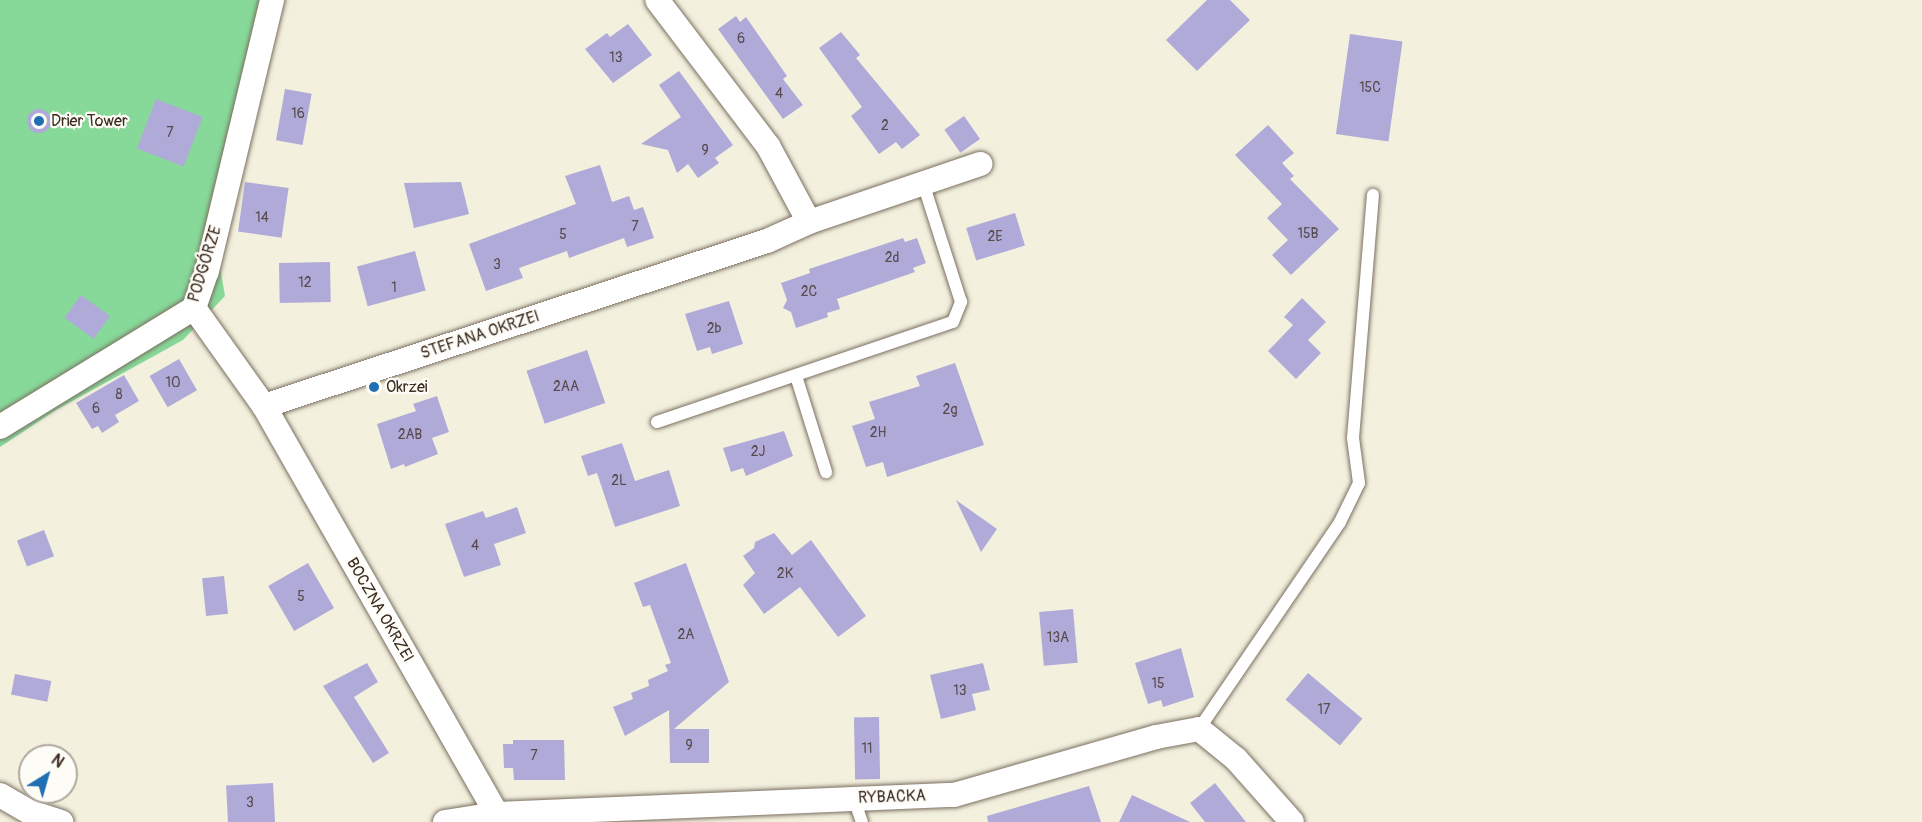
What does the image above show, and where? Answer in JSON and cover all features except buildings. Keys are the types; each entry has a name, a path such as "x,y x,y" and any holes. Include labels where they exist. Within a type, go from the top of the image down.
{"street":[{"name":"PODGÓRZE","path":"0,427 194,308 207,271 272,0"},
{"path":"657,0 768,147 792,184 809,222"},
{"name":"STEFANA OKRZEI","path":"264,406 767,241 809,222 980,164"},
{"path":"194,308 264,406"},
{"name":"BOCZNA OKRZEI","path":"264,406 497,814"},
{"path":"1198,729 1236,759 1292,822"},
{"name":"RYBACKA","path":"445,822 497,814 954,795 1156,737 1198,729"},
{"path":"0,795 30,812 61,822"}],"lane":[{"path":"657,422 953,322 961,302 923,183"},
{"path":"1198,729 1340,522 1359,483 1353,438 1373,195"},
{"path":"796,376 826,472"},
{"path":"854,799 862,822"}],"green space":[{"path":"0,0 284,0 220,267 225,296 183,340 56,410 0,447"}],"place":[{"name":"Drier Tower","path":"39,121"},
{"name":"Okrzei","path":"374,387"}]}
